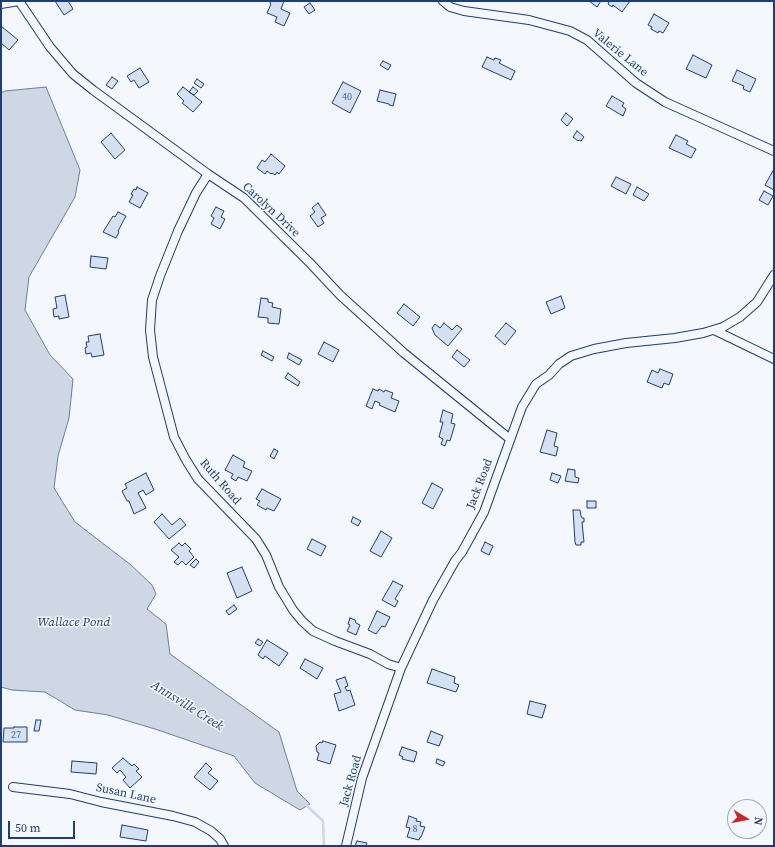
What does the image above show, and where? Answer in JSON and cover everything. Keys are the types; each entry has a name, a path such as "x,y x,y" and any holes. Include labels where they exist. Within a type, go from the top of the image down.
{"street":[{"path":"1,4 19,1"},
{"name":"Carolyn Drive","path":"19,1 50,47 73,74 208,174 244,198 346,301 404,353 510,439"},
{"name":"Valerie Lane","path":"442,1 450,7 464,11 529,20 570,31 587,40 636,83 665,102 774,151"},
{"name":"Ruth Road","path":"208,174 196,193 178,231 152,300 150,330 152,357 174,437 198,479 256,539 266,555 279,586 293,610 302,621 313,631 370,654 388,664 401,668"},
{"name":"Jack Road","path":"346,846 362,778 401,668 433,600 484,512 522,407 536,384 559,364 571,356 594,349 620,344 675,338 703,333 723,327 740,317 757,302 774,275"},
{"path":"714,330 774,359"},
{"name":"Susan Lane","path":"13,787 70,794 195,822 211,831 220,839 224,846"}],"water":[{"name":"Wallace Pond","path":"46,87 80,170 75,197 29,277 25,310 50,355 73,379 69,418 58,456 54,488 75,522 131,565 152,585 156,594 147,609 166,624 170,654 279,732 297,791 310,804 300,810 255,783 234,756 155,729 108,715 75,710 45,692 12,690 1,687 1,93 5,91"}],"building":[{"path":"55,1 68,1 73,9 64,15"},
{"path":"271,1 284,1 281,9 290,13 284,26 275,22 277,17 267,13"},
{"path":"589,1 601,1 597,7"},
{"path":"607,1 630,1 622,12 613,5 612,7"},
{"path":"310,3 315,10 309,14 304,7"},
{"path":"654,14 669,23 663,33 659,31 658,33 651,29 652,27 648,25"},
{"path":"1,26 18,40 9,50 1,43"},
{"path":"693,55 712,65 706,78 686,69"},
{"path":"487,57 494,60 495,58 501,60 499,63 515,71 511,80 482,67"},
{"path":"383,61 391,65 388,70 380,65"},
{"path":"140,68 149,82 139,88 134,80 131,82 127,76"},
{"path":"737,70 756,79 750,92 743,89 744,86 732,81"},
{"path":"112,77 118,81 112,89 106,85"},
{"path":"197,79 204,84 201,88 194,83"},
{"path":"343,82 361,91 350,113 332,103"},
{"path":"183,87 202,102 193,112 182,103 184,101 177,94"},
{"path":"193,87 198,91 194,95 189,92"},
{"path":"380,90 396,94 393,106 377,101"},
{"path":"612,96 624,103 622,106 626,109 623,116 606,106"},
{"path":"566,113 573,119 567,126 561,120"},
{"path":"577,131 584,137 581,141 578,141 573,137"},
{"path":"111,133 125,150 115,159 101,142"},
{"path":"676,135 688,141 686,144 696,149 691,158 669,148"},
{"path":"271,154 285,166 279,174 277,172 275,175 272,173 271,174 267,171 265,174 257,168 262,160 265,162"},
{"path":"774,169 774,190 765,185"},
{"path":"616,177 631,184 626,194 611,186"},
{"path":"137,187 148,193 140,208 129,202 133,195 131,194"},
{"path":"637,187 649,194 644,201 633,195"},
{"path":"764,191 773,196 768,205 759,200"},
{"path":"318,203 326,215 321,218 324,223 318,227 310,216 315,212 312,208"},
{"path":"216,207 224,211 221,217 225,219 220,229 211,224 214,218 211,216"},
{"path":"118,212 126,216 116,238 103,232 113,216 115,217"},
{"path":"91,256 108,258 106,269 90,267"},
{"path":"65,295 69,317 59,319 59,316 54,317 53,309 57,308 55,297"},
{"path":"561,296 565,308 551,314 546,302"},
{"path":"261,298 268,299 268,302 273,303 272,307 281,309 279,324 268,323 268,318 258,317"},
{"path":"404,304 420,317 413,326 397,313"},
{"path":"444,323 452,330 457,325 462,329 448,346 435,335 432,328 435,324 440,328"},
{"path":"506,323 516,331 505,345 495,336"},
{"path":"100,334 104,355 92,357 91,353 86,354 86,342 89,342 88,336"},
{"path":"324,342 339,350 333,362 318,354"},
{"path":"457,350 470,360 464,367 452,357"},
{"path":"263,351 274,357 272,361 261,355"},
{"path":"289,353 302,360 299,365 287,358"},
{"path":"660,369 673,374 669,385 664,383 662,388 647,382 652,370 658,373"},
{"path":"288,373 300,382 298,386 285,378"},
{"path":"373,389 378,391 379,389 384,392 385,390 393,393 391,398 399,401 395,412 379,405 380,403 375,401 372,409 366,406"},
{"path":"443,410 453,414 451,423 455,424 450,441 447,440 445,446 441,444 443,439 439,437 443,422 440,422"},
{"path":"547,430 557,433 554,446 558,447 556,456 540,452"},
{"path":"274,449 278,451 274,459 270,456"},
{"path":"233,455 245,462 243,467 252,471 247,481 238,477 236,481 231,478 233,474 225,470"},
{"path":"568,469 575,470 575,477 579,478 578,483 565,481"},
{"path":"146,473 154,490 146,495 143,490 138,493 146,508 134,514 129,501 127,501 122,491 127,488 125,484"},
{"path":"552,473 561,476 558,483 550,480"},
{"path":"432,483 443,489 433,509 422,503"},
{"path":"262,489 281,499 274,511 267,508 266,510 257,505 260,501 256,499"},
{"path":"587,501 596,501 596,508 587,508"},
{"path":"573,510 580,510 582,518 584,518 584,522 582,522 584,542 581,542 581,545 576,545 575,542"},
{"path":"162,514 172,525 180,518 186,525 169,539 154,522"},
{"path":"353,517 361,521 358,526 351,522"},
{"path":"381,531 392,538 381,557 370,551"},
{"path":"312,539 326,546 321,556 307,549"},
{"path":"485,542 493,546 489,555 481,551"},
{"path":"179,543 182,546 185,543 191,549 189,551 194,557 186,565 182,561 178,565 174,562 179,557 171,550"},
{"path":"196,559 199,562 194,568 190,565"},
{"path":"242,567 252,591 237,598 227,573"},
{"path":"393,581 403,586 395,599 398,601 395,607 382,600"},
{"path":"234,605 237,609 229,615 226,611"},
{"path":"377,611 390,617 385,627 382,626 376,634 368,630"},
{"path":"350,618 355,620 356,623 360,625 356,635 347,631 350,625 348,624"},
{"path":"258,639 263,642 260,646 255,643"},
{"path":"267,640 288,653 279,666 265,656 263,659 258,655"},
{"path":"305,659 323,668 317,679 300,668"},
{"path":"432,669 455,677 454,683 459,685 456,692 427,683"},
{"path":"345,677 348,686 345,687 347,691 350,690 355,705 339,711 334,694 341,692 336,680"},
{"path":"530,701 546,705 542,718 527,714"},
{"path":"36,720 41,720 39,731 34,731"},
{"path":"27,727 27,742 3,742 4,728"},
{"path":"431,731 443,736 439,746 427,742"},
{"path":"323,741 336,745 330,764 317,760 319,753 317,752 316,746"},
{"path":"402,747 417,752 414,762 402,759 403,757 399,755"},
{"path":"123,758 132,766 134,764 139,769 136,771 142,777 130,788 123,780 126,777 120,770 117,773 112,768"},
{"path":"437,759 445,762 443,766 436,763"},
{"path":"72,761 97,763 96,774 71,772"},
{"path":"206,763 212,769 208,773 218,781 210,790 194,777"},
{"path":"409,816 417,819 416,821 421,822 420,826 425,827 419,840 407,837 410,828 406,827"},
{"path":"122,825 148,830 146,841 120,837"},
{"path":"357,841 367,843 366,846 355,846"}],"waterway":[{"name":"Annsville Creek","path":"305,804 323,821 324,846"}]}
